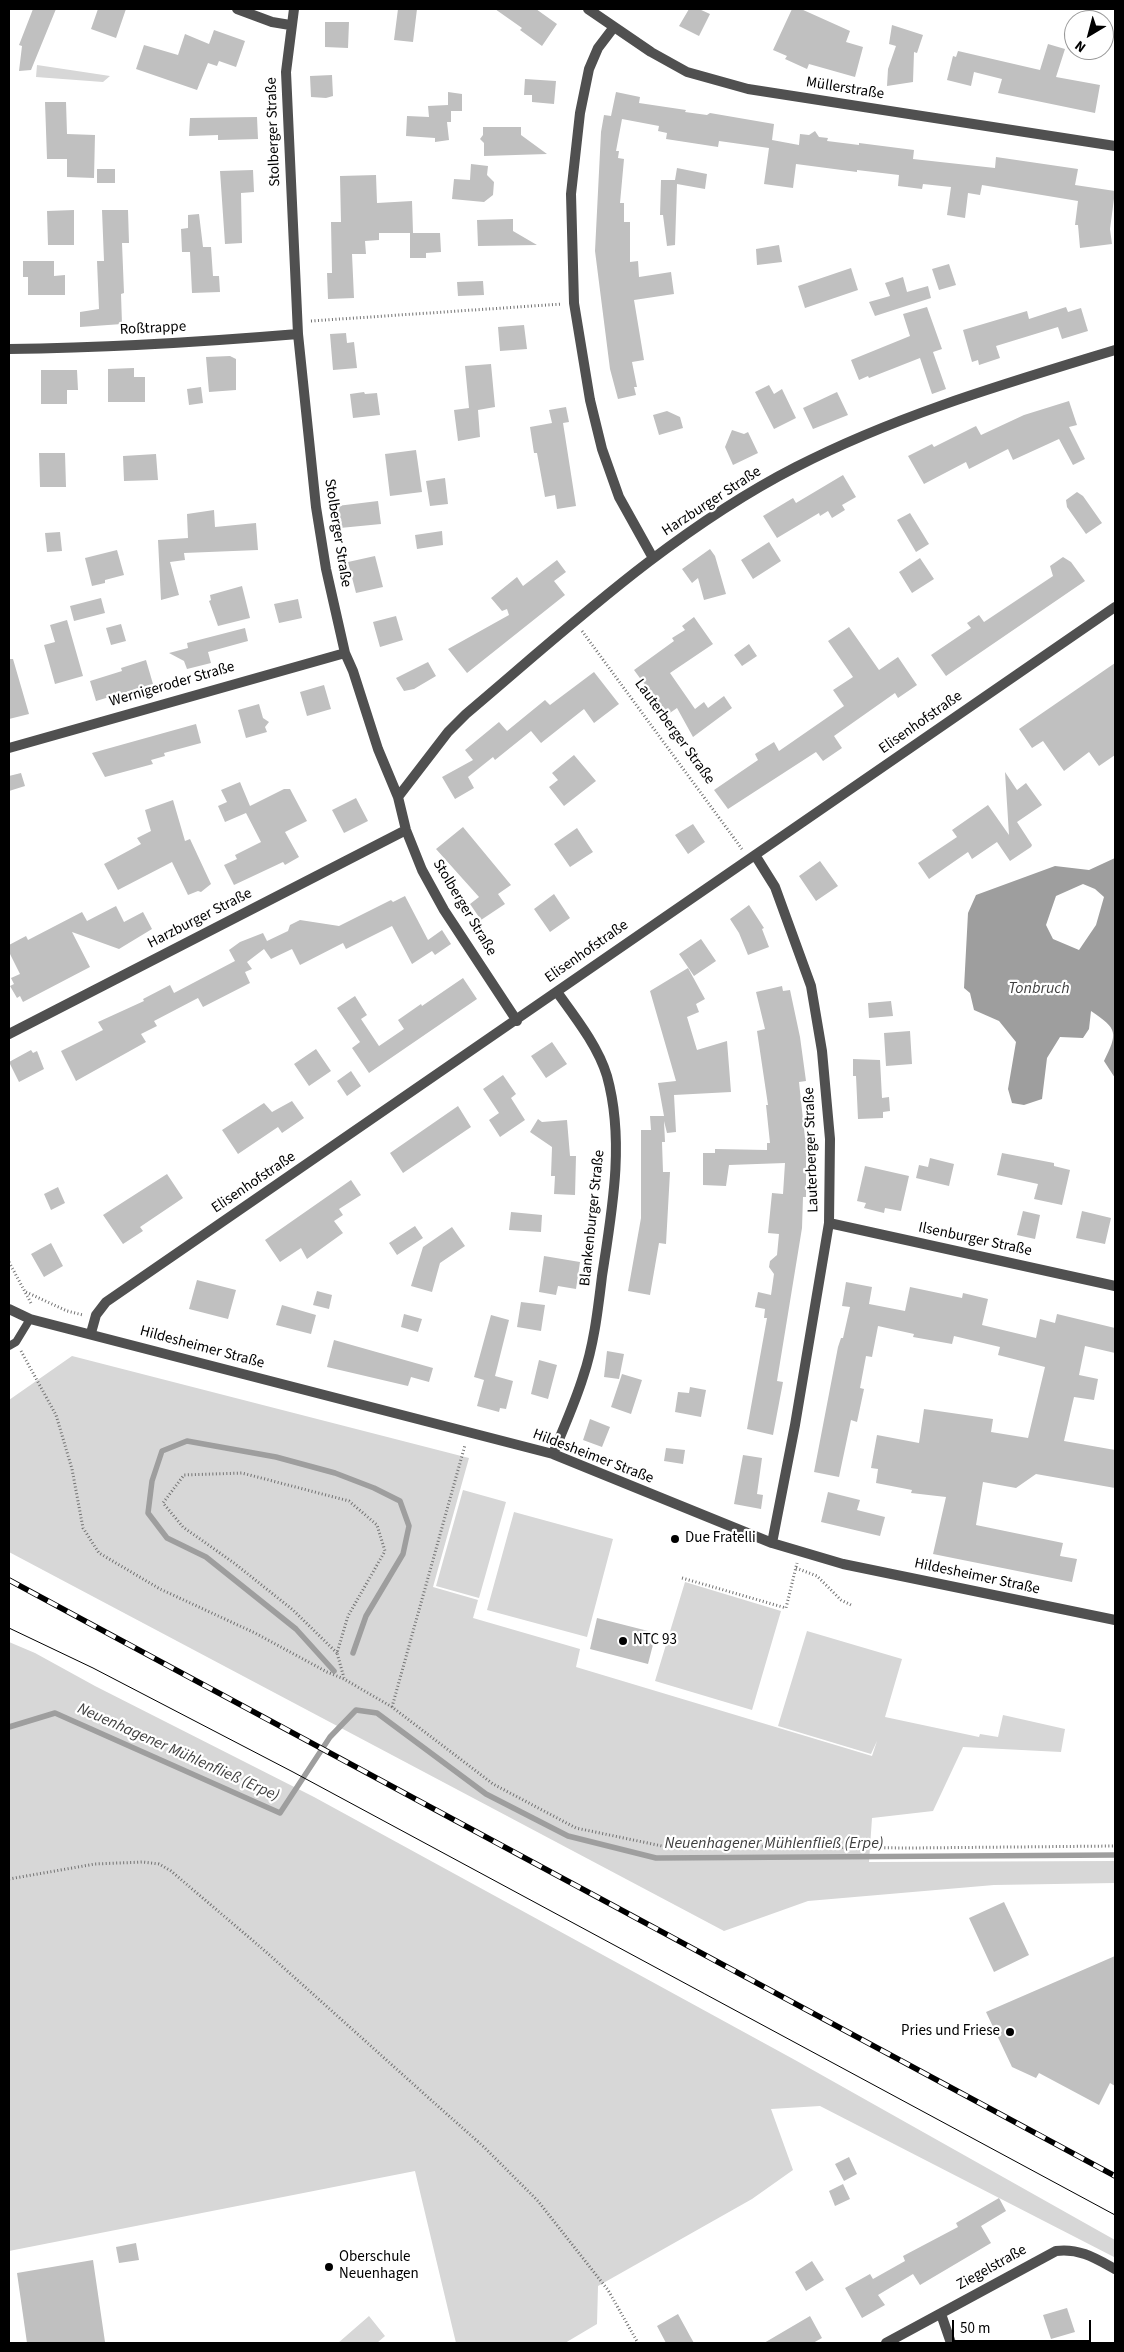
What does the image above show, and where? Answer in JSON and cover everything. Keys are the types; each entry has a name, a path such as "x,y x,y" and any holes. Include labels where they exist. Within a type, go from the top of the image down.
{"street":[{"path":"237,9 272,22 290,25"},
{"name":"Stolberger Straße","path":"294,9 290,25 286,72 298,334 316,507 326,569 344,653 353,670 378,749 398,797 406,830 422,870 444,910 517,1020"},
{"name":"Müllerstraße","path":"588,9 651,52 687,72 748,89 1115,146"},
{"path":"614,27 598,48 589,69 580,113 571,194 574,303 590,400 602,449 618,494 653,558"},
{"name":"Roßtrappe","path":"9,349 70,349 192,343 298,334"},
{"name":"Harzburger Straße","path":"398,797 448,732 466,714 653,558 753,492 795,467 856,438 976,392 1115,350"},
{"name":"Elisenhofstraße","path":"91,1333 96,1315 106,1302 1115,608"},
{"name":"Wernigeroder Straße","path":"9,748 344,653"},
{"name":"Harzburger Straße","path":"9,1034 406,830"},
{"name":"Lauterberger Straße","path":"752,857 775,887 810,986 822,1051 829,1130 829,1223 794,1434 772,1543"},
{"name":"Blankenburger Straße","path":"553,1454 584,1376 597,1312 611,1222 616,1133 612,1100 606,1074 596,1052 557,992"},
{"name":"Ilsenburger Straße","path":"829,1223 1115,1286"},
{"name":"Hildesheimer Straße","path":"9,1308 30,1319 91,1333 553,1454 772,1543 800,1552 843,1564 1115,1620"},
{"name":"Ziegelstraße","path":"886,2343 1056,2251 1081,2251 1115,2269"},
{"path":"941,2314 951,2343"}],"lane":[{"path":"12,1344 30,1319"}],"path":[{"path":"298,322 574,303"},
{"name":"Lauterberger Straße","path":"576,622 752,857"},
{"path":"9,1262 34,1308 30,1319"},
{"path":"12,1344 56,1415 72,1469 83,1528 99,1553 128,1572 255,1632 327,1672 344,1678 392,1706 494,1784 576,1828 662,1846 911,1848 1115,1846"},
{"path":"392,1706 468,1432"},
{"path":"337,1653 348,1616 385,1551 377,1524 349,1501 242,1473 184,1475 163,1503 183,1527 234,1563 293,1610 337,1653 344,1678"},
{"path":"682,1578 786,1608 800,1552"},
{"path":"796,1568 817,1576 840,1600 853,1606"},
{"path":"9,1879 95,1864 144,1862 159,1864 171,1871 265,1951 484,2147 538,2202 608,2290 638,2343"}],"shaded area":[{"path":"37,65 110,76 103,82 36,77"},
{"path":"72,1356 469,1458 433,1587 478,1600 473,1618 580,1649 576,1667 872,1756 877,1741 871,1754 778,1726 807,1631 902,1659 885,1717 979,1737 980,1734 998,1737 1003,1715 1065,1729 1061,1752 963,1747 933,1811 872,1818 869,1862 1115,1861 1115,1883 994,1885 808,1901 724,1931 9,1552 9,1400"},
{"path":"463,1490 506,1502 479,1598 436,1586"},
{"path":"514,1512 613,1539 587,1637 487,1610"},
{"path":"685,1582 781,1611 752,1710 655,1681"},
{"path":"9,1642 35,1653 95,1686 314,1797 795,2060 1115,2240 1114,2257 820,2106 771,2109 793,2170 752,2199 598,2286 597,2324 565,2343 456,2343 415,2171 9,2251"},
{"path":"369,2316 385,2336 377,2343 338,2343"}],"water":[{"name":"Tonbruch","path":"1115,858 1115,1078 1104,1061 1112,1044 1113,1032 1106,1022 1091,1011 1089,1029 1083,1038 1060,1037 1047,1058 1042,1099 1024,1105 1012,1103 1008,1089 1016,1042 999,1021 974,1010 970,993 964,988 968,913 976,895 1055,866 1089,870","holes":["1083,884 1095,889 1104,897 1096,925 1079,950 1053,939 1046,925 1056,896"]}],"building":[{"path":"33,9 56,9 31,70 19,71 22,46 19,45"},
{"path":"98,9 126,9 116,38 91,29"},
{"path":"398,9 417,9 413,42 394,40"},
{"path":"495,9 536,9 557,24 542,46 520,30 522,28"},
{"path":"689,9 699,9 710,14 699,36 679,26"},
{"path":"792,9 801,9 850,31 846,42 863,47 855,77 809,64 807,69 785,59 787,56 773,50"},
{"path":"325,22 349,22 348,48 325,47"},
{"path":"892,25 923,35 917,53 914,52 913,82 887,86 888,69 896,46 889,44"},
{"path":"214,30 245,41 236,67 219,61 217,66 208,63 197,90 136,69 144,45 178,55 185,34 209,44"},
{"path":"1048,44 1064,49 1056,77 1100,85 1095,113 998,93 1002,79 974,72 971,86 947,80 953,56 956,57 958,51 1040,70"},
{"path":"332,75 333,96 326,98 311,97 310,76"},
{"path":"525,79 556,81 554,104 532,102 532,95 524,95"},
{"path":"448,92 462,94 462,111 451,111 451,122 447,122 449,140 435,142 435,138 406,136 407,116 429,117 428,106 448,105"},
{"path":"616,92 640,97 639,103 686,110 685,112 707,115 710,113 774,124 772,140 799,145 800,134 809,135 815,131 819,137 828,138 827,141 914,150 913,159 995,168 996,157 1078,169 1075,185 1115,191 1110,229 1112,244 1080,248 1078,225 1075,225 1078,201 982,185 980,195 968,193 965,218 947,215 951,187 923,184 922,189 898,186 899,175 796,164 793,188 764,184 769,148 719,141 718,147 666,139 667,133 658,131 659,126 622,119 616,151 619,151 618,158 624,159 620,203 624,203 624,222 630,222 630,262 638,261 639,277 671,272 674,294 634,300 644,360 632,362 637,387 634,387 636,395 618,399 610,369 595,251 601,132 604,115 611,116"},
{"path":"45,102 66,102 67,134 95,135 94,178 67,177 67,159 47,159"},
{"path":"257,117 258,139 218,140 218,135 189,136 190,118"},
{"path":"483,127 521,127 521,135 547,154 484,156 484,143 480,139 483,135"},
{"path":"471,164 488,166 487,175 494,182 493,195 484,202 452,199 454,179 470,180"},
{"path":"677,168 707,174 705,189 677,184 675,245 667,246 663,215 660,215 661,180 675,180"},
{"path":"97,169 115,169 115,183 97,183"},
{"path":"253,170 254,192 241,193 242,243 225,244 220,171"},
{"path":"376,175 377,203 412,201 413,233 379,233 379,240 365,241 366,254 352,254 354,298 328,299 327,273 332,273 331,222 341,222 340,176"},
{"path":"74,210 74,245 48,245 47,211"},
{"path":"102,210 128,210 129,243 122,243 124,293 121,294 122,324 80,327 80,312 99,309 97,261 104,261"},
{"path":"199,214 203,247 211,247 213,276 219,276 220,292 192,293 190,252 182,252 181,229 188,228 188,215"},
{"path":"513,219 513,231 537,245 478,246 477,220"},
{"path":"410,233 440,233 441,252 426,253 426,258 410,258"},
{"path":"779,245 782,262 757,265 756,249"},
{"path":"23,261 54,261 54,276 65,275 65,295 28,295 28,277 23,277"},
{"path":"949,264 956,285 939,290 932,269"},
{"path":"851,268 858,290 805,308 798,286"},
{"path":"903,277 907,292 928,286 931,298 875,316 869,302 890,296 885,283"},
{"path":"483,281 484,295 458,296 457,282"},
{"path":"927,307 942,349 933,352 946,389 932,394 920,358 869,378 868,376 859,380 851,360 910,336 903,314"},
{"path":"1066,307 1068,312 1081,308 1088,331 1062,339 1058,327 996,346 1000,358 979,365 978,360 972,362 963,330 1027,311 1029,319"},
{"path":"524,325 527,349 500,351 498,327"},
{"path":"346,333 347,343 354,342 357,368 333,370 330,334"},
{"path":"230,356 236,359 236,390 209,392 206,357"},
{"path":"491,364 495,407 478,410 480,437 458,441 454,410 469,408 465,366"},
{"path":"134,368 134,377 145,377 145,402 108,402 108,369"},
{"path":"41,370 77,370 78,390 67,390 67,404 41,404"},
{"path":"769,385 774,394 782,389 796,418 774,429 755,392"},
{"path":"201,387 203,403 189,405 187,389"},
{"path":"364,392 365,394 377,393 380,415 353,418 350,394"},
{"path":"837,392 848,415 813,429 803,408"},
{"path":"1069,401 1077,425 1069,427 1085,459 1073,465 1059,439 1013,460 1008,449 969,469 966,462 924,484 908,456 932,444 934,447 976,426 981,435 1024,415"},
{"path":"566,407 569,422 563,423 576,506 557,509 555,495 545,497 537,453 534,453 530,427 552,423 549,410"},
{"path":"667,411 680,417 683,428 659,435 653,415"},
{"path":"732,430 744,434 748,432 758,453 733,465 725,447"},
{"path":"416,450 422,492 390,496 385,454"},
{"path":"39,453 65,453 66,487 40,487"},
{"path":"156,454 158,480 124,481 123,456"},
{"path":"843,475 856,497 842,505 845,510 832,518 828,511 820,516 819,513 777,538 763,516 793,498 796,503"},
{"path":"445,478 448,504 430,506 426,481"},
{"path":"1077,492 1083,496 1102,523 1086,534 1067,507 1066,500"},
{"path":"378,501 381,524 340,528 337,506"},
{"path":"214,510 215,527 256,523 258,550 184,553 185,560 170,562 179,595 161,600 158,540 188,538 187,514"},
{"path":"910,513 929,544 916,552 897,520"},
{"path":"442,531 443,545 417,549 415,535"},
{"path":"60,532 62,551 47,552 45,533"},
{"path":"769,542 781,561 753,579 741,560"},
{"path":"710,549 715,556 726,594 704,600 698,578 692,583 682,569"},
{"path":"117,550 124,575 92,586 85,558"},
{"path":"375,556 383,587 356,593 348,562"},
{"path":"1063,557 1071,562 1085,581 946,676 931,655 971,628 967,623 979,615 984,622 1053,576 1050,566"},
{"path":"920,558 934,579 912,593 899,572"},
{"path":"557,560 566,572 554,581 565,595 467,673 448,649 509,615 507,609 502,611 491,598 517,577 523,586"},
{"path":"242,586 250,618 218,626 209,601 211,600 210,595"},
{"path":"101,598 105,613 74,621 70,606"},
{"path":"298,599 302,618 279,623 274,604"},
{"path":"396,616 403,640 380,647 373,622"},
{"path":"694,617 713,644 670,673 695,709 704,702 708,708 724,696 732,708 693,737 677,708 667,715 634,670 674,641 672,638 685,630 682,626"},
{"path":"67,620 83,676 55,684 44,645 55,642 50,625"},
{"path":"121,624 126,641 111,645 106,628"},
{"path":"849,627 879,670 898,657 917,685 898,698 895,693 834,736 842,748 823,761 816,752 728,809 714,790 758,760 755,754 774,742 779,751 844,706 833,690 853,677 828,641"},
{"path":"245,628 248,641 208,652 211,663 187,669 184,661 169,653 188,648 187,643"},
{"path":"749,644 757,656 742,666 734,655"},
{"path":"9,659 13,659 29,714 9,719"},
{"path":"146,660 153,684 96,701 90,681 122,671 121,668"},
{"path":"428,662 436,676 414,689 404,691 396,678"},
{"path":"1115,663 1115,755 1099,766 1089,752 1064,771 1043,741 1032,748 1019,729"},
{"path":"594,672 619,704 594,723 584,709 541,743 531,731 495,760 493,757 468,777 474,788 455,799 442,777 473,760 465,750 499,722 507,731 545,700 550,705"},
{"path":"324,685 331,709 307,716 300,692"},
{"path":"259,704 263,718 269,722 265,727 267,732 246,738 238,710"},
{"path":"196,724 201,743 164,753 165,756 151,760 153,764 105,777 92,753"},
{"path":"574,755 596,781 564,806 549,787 558,780 552,773"},
{"path":"1005,772 1017,790 1026,783 1042,805 1017,822 1032,845 1031,847 1010,861 997,842 972,859 968,852 929,879 918,863 957,837 952,830 988,805 1009,835"},
{"path":"21,773 25,786 9,791 9,776"},
{"path":"240,782 250,806 284,789 290,789 307,821 285,832 299,857 285,865 283,862 234,885 224,865 237,859 235,855 261,842 246,813 225,822 218,806 227,802 221,790"},
{"path":"356,798 368,821 344,833 332,810"},
{"path":"173,800 185,841 190,839 211,884 201,892 198,891 188,895 172,862 118,890 104,864 141,844 137,838 151,831 145,810"},
{"path":"693,824 705,842 688,854 675,835"},
{"path":"463,827 511,885 498,894 505,904 481,920 470,904 479,897 436,849"},
{"path":"577,828 593,852 570,867 554,844"},
{"path":"820,861 838,886 816,901 799,876"},
{"path":"554,894 570,918 550,932 534,909"},
{"path":"405,896 428,940 442,930 451,944 435,955 432,951 412,964 392,926 346,949 343,943 300,965 292,949 271,959 264,949 247,962 252,969 245,972 250,983 203,1007 198,998 154,1021 157,1026 141,1034 146,1042 76,1081 61,1051 103,1030 98,1022 144,1001 143,999 170,985 174,993 235,961 229,950 240,942 263,933 267,941 288,931 290,925 300,920 339,926 391,900 393,902"},
{"path":"749,905 764,928 762,929 769,947 748,955 739,933 730,919"},
{"path":"116,906 124,922 143,912 152,929 119,949 72,932 90,967 23,1002 20,996 17,998 10,986 14,984 11,978 20,974 9,952 9,945 26,936 28,940 82,912 87,921"},
{"path":"701,939 716,961 694,976 679,954"},
{"path":"688,968 705,999 696,1004 699,1012 687,1017 697,1050 727,1041 731,1092 674,1095 676,1132 667,1133 664,1121 665,1142 662,1142 663,1172 670,1172 666,1244 659,1243 650,1295 628,1291 641,1218 641,1130 651,1130 650,1116 664,1116 658,1083 676,1081 650,991"},
{"path":"463,978 477,999 369,1073 352,1048 360,1042 337,1008 355,996 367,1015 361,1019 379,1046 404,1029 398,1020"},
{"path":"782,986 783,991 790,990 800,1037 806,1081 799,1082 805,1138 811,1138 812,1157 806,1157 806,1197 803,1197 802,1228 777,1381 783,1382 773,1435 747,1429 767,1318 764,1318 765,1309 755,1307 758,1292 771,1295 774,1274 769,1267 770,1261 777,1255 779,1234 768,1233 772,1193 783,1194 785,1163 729,1165 726,1186 703,1185 703,1153 715,1153 715,1149 767,1150 767,1143 770,1143 766,1105 768,1105 757,1031 765,1029 756,992"},
{"path":"891,1001 893,1016 869,1018 868,1003"},
{"path":"910,1031 912,1064 886,1066 884,1033"},
{"path":"552,1042 567,1064 546,1078 531,1056"},
{"path":"316,1049 331,1071 309,1086 294,1064"},
{"path":"31,1050 33,1053 37,1051 44,1069 19,1082 9,1062"},
{"path":"853,1059 880,1060 882,1098 889,1097 890,1111 883,1112 883,1118 858,1119 856,1076 853,1076"},
{"path":"351,1071 361,1086 347,1096 337,1081"},
{"path":"503,1075 516,1094 511,1098 525,1120 500,1137 489,1120 499,1113 483,1089"},
{"path":"292,1101 304,1118 282,1133 278,1127 238,1154 222,1130 264,1103 272,1112"},
{"path":"458,1106 471,1127 403,1173 390,1153"},
{"path":"538,1119 542,1122 567,1120 570,1156 576,1156 575,1195 554,1194 555,1176 551,1176 552,1147 530,1132"},
{"path":"1002,1153 1054,1163 1054,1166 1070,1170 1062,1205 1034,1199 1038,1184 997,1175"},
{"path":"930,1158 954,1164 949,1186 916,1178 919,1165 928,1167"},
{"path":"865,1166 909,1176 901,1211 885,1208 884,1213 864,1208 866,1203 857,1201"},
{"path":"167,1174 183,1198 140,1227 143,1231 123,1244 103,1215"},
{"path":"351,1180 361,1195 339,1209 343,1215 334,1221 343,1233 307,1259 301,1248 280,1262 265,1240"},
{"path":"58,1187 65,1203 51,1210 44,1194"},
{"path":"1023,1211 1040,1215 1035,1239 1017,1235"},
{"path":"1082,1211 1111,1218 1105,1244 1076,1238"},
{"path":"511,1212 542,1215 541,1232 509,1230"},
{"path":"415,1226 423,1238 397,1255 389,1243"},
{"path":"452,1227 465,1246 440,1263 432,1292 411,1286 423,1247"},
{"path":"51,1243 63,1266 44,1277 31,1254"},
{"path":"544,1256 580,1262 576,1289 558,1286 556,1295 539,1292"},
{"path":"197,1280 236,1290 228,1319 189,1309"},
{"path":"846,1282 872,1287 869,1304 905,1311 910,1287 962,1298 963,1293 988,1299 982,1325 1036,1338 1040,1319 1055,1323 1057,1314 1115,1328 1115,1353 1085,1346 1079,1375 1098,1379 1094,1400 1074,1397 1064,1441 1115,1450 1115,1488 1036,1474 1016,1488 983,1482 976,1525 1063,1543 1060,1556 1077,1559 1072,1582 933,1554 946,1497 911,1493 912,1490 876,1483 878,1469 871,1468 877,1435 919,1443 924,1409 993,1419 991,1432 1028,1438 1045,1367 998,1355 1000,1347 954,1336 952,1344 913,1337 914,1334 878,1326 872,1357 866,1356 860,1388 864,1389 857,1422 851,1420 839,1477 814,1472 838,1347 841,1338 843,1338 850,1307 842,1306"},
{"path":"317,1291 332,1295 329,1309 313,1305"},
{"path":"521,1302 545,1305 541,1331 517,1327"},
{"path":"282,1305 316,1315 311,1334 276,1325"},
{"path":"404,1314 422,1319 418,1332 401,1327"},
{"path":"491,1315 509,1320 495,1376 513,1381 506,1409 500,1408 499,1412 477,1406 484,1380 474,1377"},
{"path":"334,1340 433,1368 429,1382 411,1377 408,1386 327,1367"},
{"path":"607,1351 624,1354 619,1379 604,1377"},
{"path":"539,1360 557,1365 548,1399 531,1394"},
{"path":"622,1374 642,1380 631,1414 611,1407"},
{"path":"690,1387 706,1390 701,1417 675,1412 678,1392 689,1393"},
{"path":"590,1419 610,1427 602,1447 583,1440"},
{"path":"666,1448 685,1450 683,1464 664,1461"},
{"path":"743,1455 762,1458 757,1494 763,1495 761,1509 734,1504"},
{"path":"828,1492 860,1500 857,1510 885,1517 880,1536 821,1522"},
{"name":"NTC 93","path":"597,1618 656,1633 648,1664 590,1649"},
{"path":"1004,1902 1029,1955 994,1972 969,1918"},
{"path":"1115,1956 1115,2086 1110,2083 1099,2105 1039,2073 1036,2078 1012,2067 986,2012"},
{"path":"849,2157 857,2174 844,2181 835,2164"},
{"path":"843,2184 850,2199 835,2206 829,2191"},
{"path":"999,2198 1006,2211 981,2226 991,2243 920,2285 913,2274 878,2295 885,2305 862,2318 845,2288 870,2274 873,2279 905,2261 903,2256 958,2227 956,2223"},
{"path":"136,2243 139,2260 119,2263 116,2247"},
{"path":"93,2260 105,2342 27,2343 17,2273"},
{"path":"812,2261 824,2280 806,2291 795,2272"},
{"path":"1067,2308 1075,2332 1051,2339 1043,2315"},
{"path":"678,2314 694,2343 666,2343 657,2326"},
{"path":"810,2316 822,2338 813,2343 764,2343"}],"waterway":[{"path":"334,1671 296,1629 206,1557 167,1538 148,1513 152,1481 162,1451 187,1441 276,1457 335,1473 374,1488 400,1501 409,1526 403,1554 366,1616 353,1653"},
{"name":"Neuenhagener Mühlenfließ (Erpe)","path":"9,1727 55,1713 280,1813 330,1737 356,1710 377,1713 486,1794 568,1836 656,1858 1115,1855"}],"tram line":[{"path":"9,1628 93,1668 293,1772 1115,2215"}],"railway":[{"path":"9,1580 1115,2176"}],"place":[{"name":"Due Fratelli","path":"675,1539"},
{"name":"NTC 93","path":"623,1641"},
{"name":"Pries und Friese","path":"1010,2032"},
{"name":"Oberschule Neuenhagen","path":"329,2267"}]}
